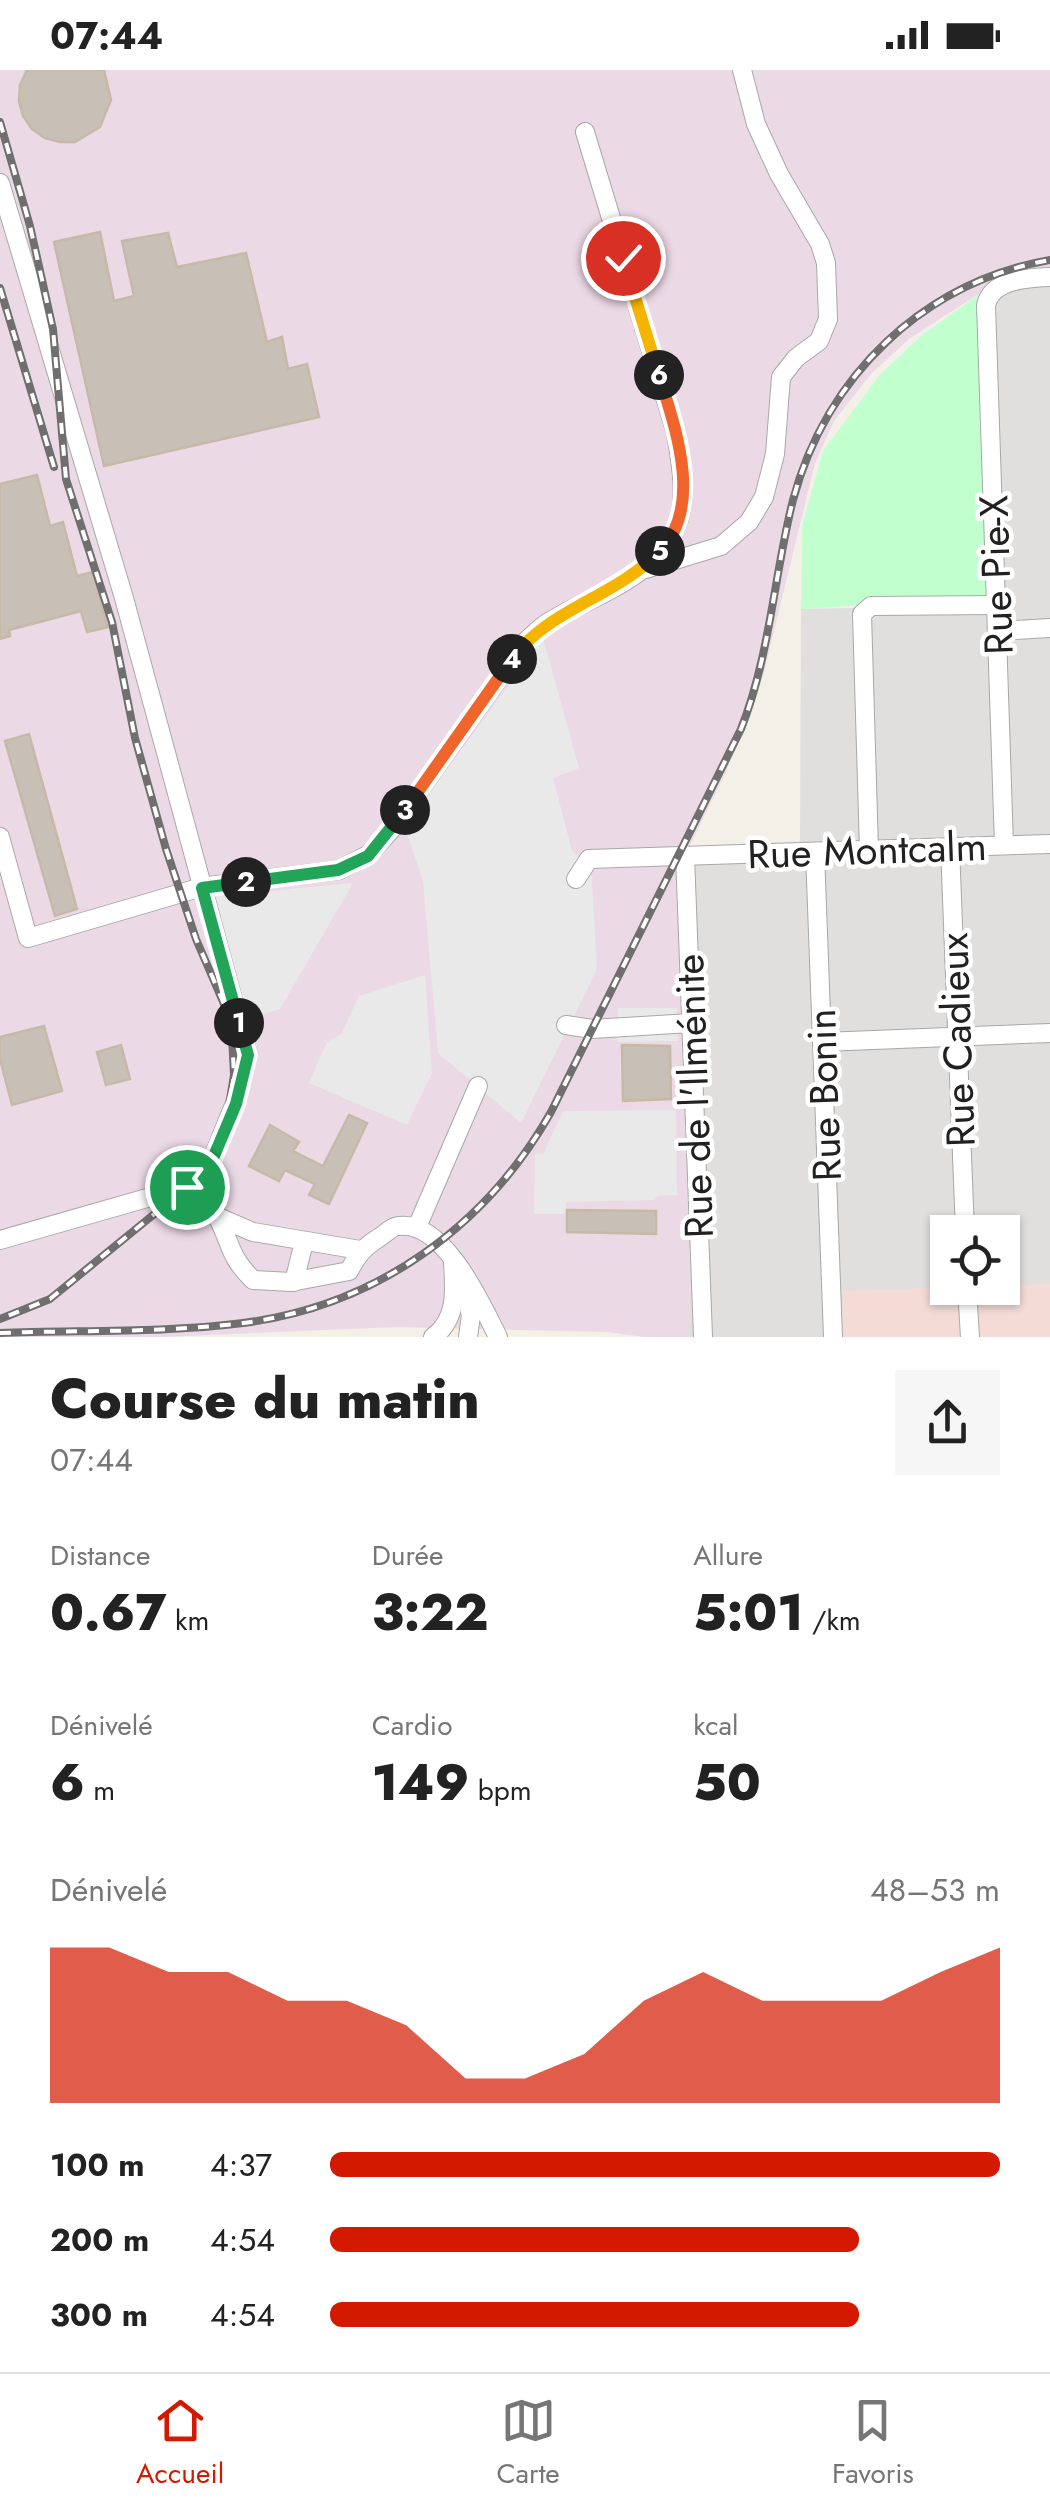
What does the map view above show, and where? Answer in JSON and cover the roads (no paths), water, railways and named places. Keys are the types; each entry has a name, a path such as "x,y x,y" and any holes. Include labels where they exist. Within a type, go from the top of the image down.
{"street":[{"path":"0,837 28,938 202,888 338,870 368,856 391,830 523,644 546,624 641,571 721,546 748,522 764,498 776,454 781,377 796,358 818,341 828,318 827,276 820,244 778,174 756,124 742,70"},
{"path":"585,132 676,433 682,479 680,517 667,544 641,571"},
{"path":"0,182 124,598 248,1055 236,1104 203,1182 203,1196 218,1217 233,1260 252,1280 301,1280 349,1271 360,1250 397,1225 417,1227 440,1242 452,1258 498,1337"},
{"name":"Rue Pie-X","path":"1004,845 986,304 990,293 1003,285 1050,277"},
{"path":"869,850 860,620 866,608 996,605"},
{"path":"998,630 1050,628"},
{"name":"Rue Montcalm","path":"576,879 589,859 1050,844"},
{"name":"Rue Cadieux","path":"950,847 963,1215"},
{"name":"Rue Bonin","path":"815,852 833,1337"},
{"name":"Rue de l'Ilménite","path":"685,856 691,1023 686,1157 696,1191 703,1337"},
{"path":"566,1025 592,1029 691,1023"},
{"path":"822,1042 1050,1033"},
{"path":"417,1227 478,1086"},
{"path":"0,1240 203,1182"},
{"path":"676,1191 696,1191"},
{"path":"218,1217 246,1229 360,1250"},
{"path":"230,1250 246,1229"},
{"path":"301,1280 312,1243"},
{"path":"433,1337 446,1328 456,1296 452,1258"},
{"path":"452,1258 471,1315 468,1337"},
{"path":"968,1305 970,1337"}],"railway":[{"path":"0,122 30,226 53,329 66,479 112,622 135,738 166,849 196,939 224,1004 232,1036 234,1075 220,1136 210,1157 185,1189 50,1299 0,1319"},
{"path":"0,1333 183,1328 292,1314 382,1279 460,1225 494,1191 551,1112 741,729 759,673 793,500 808,455 829,413 856,375 922,313 961,289 1050,260"},
{"path":"0,288 54,467"}]}
